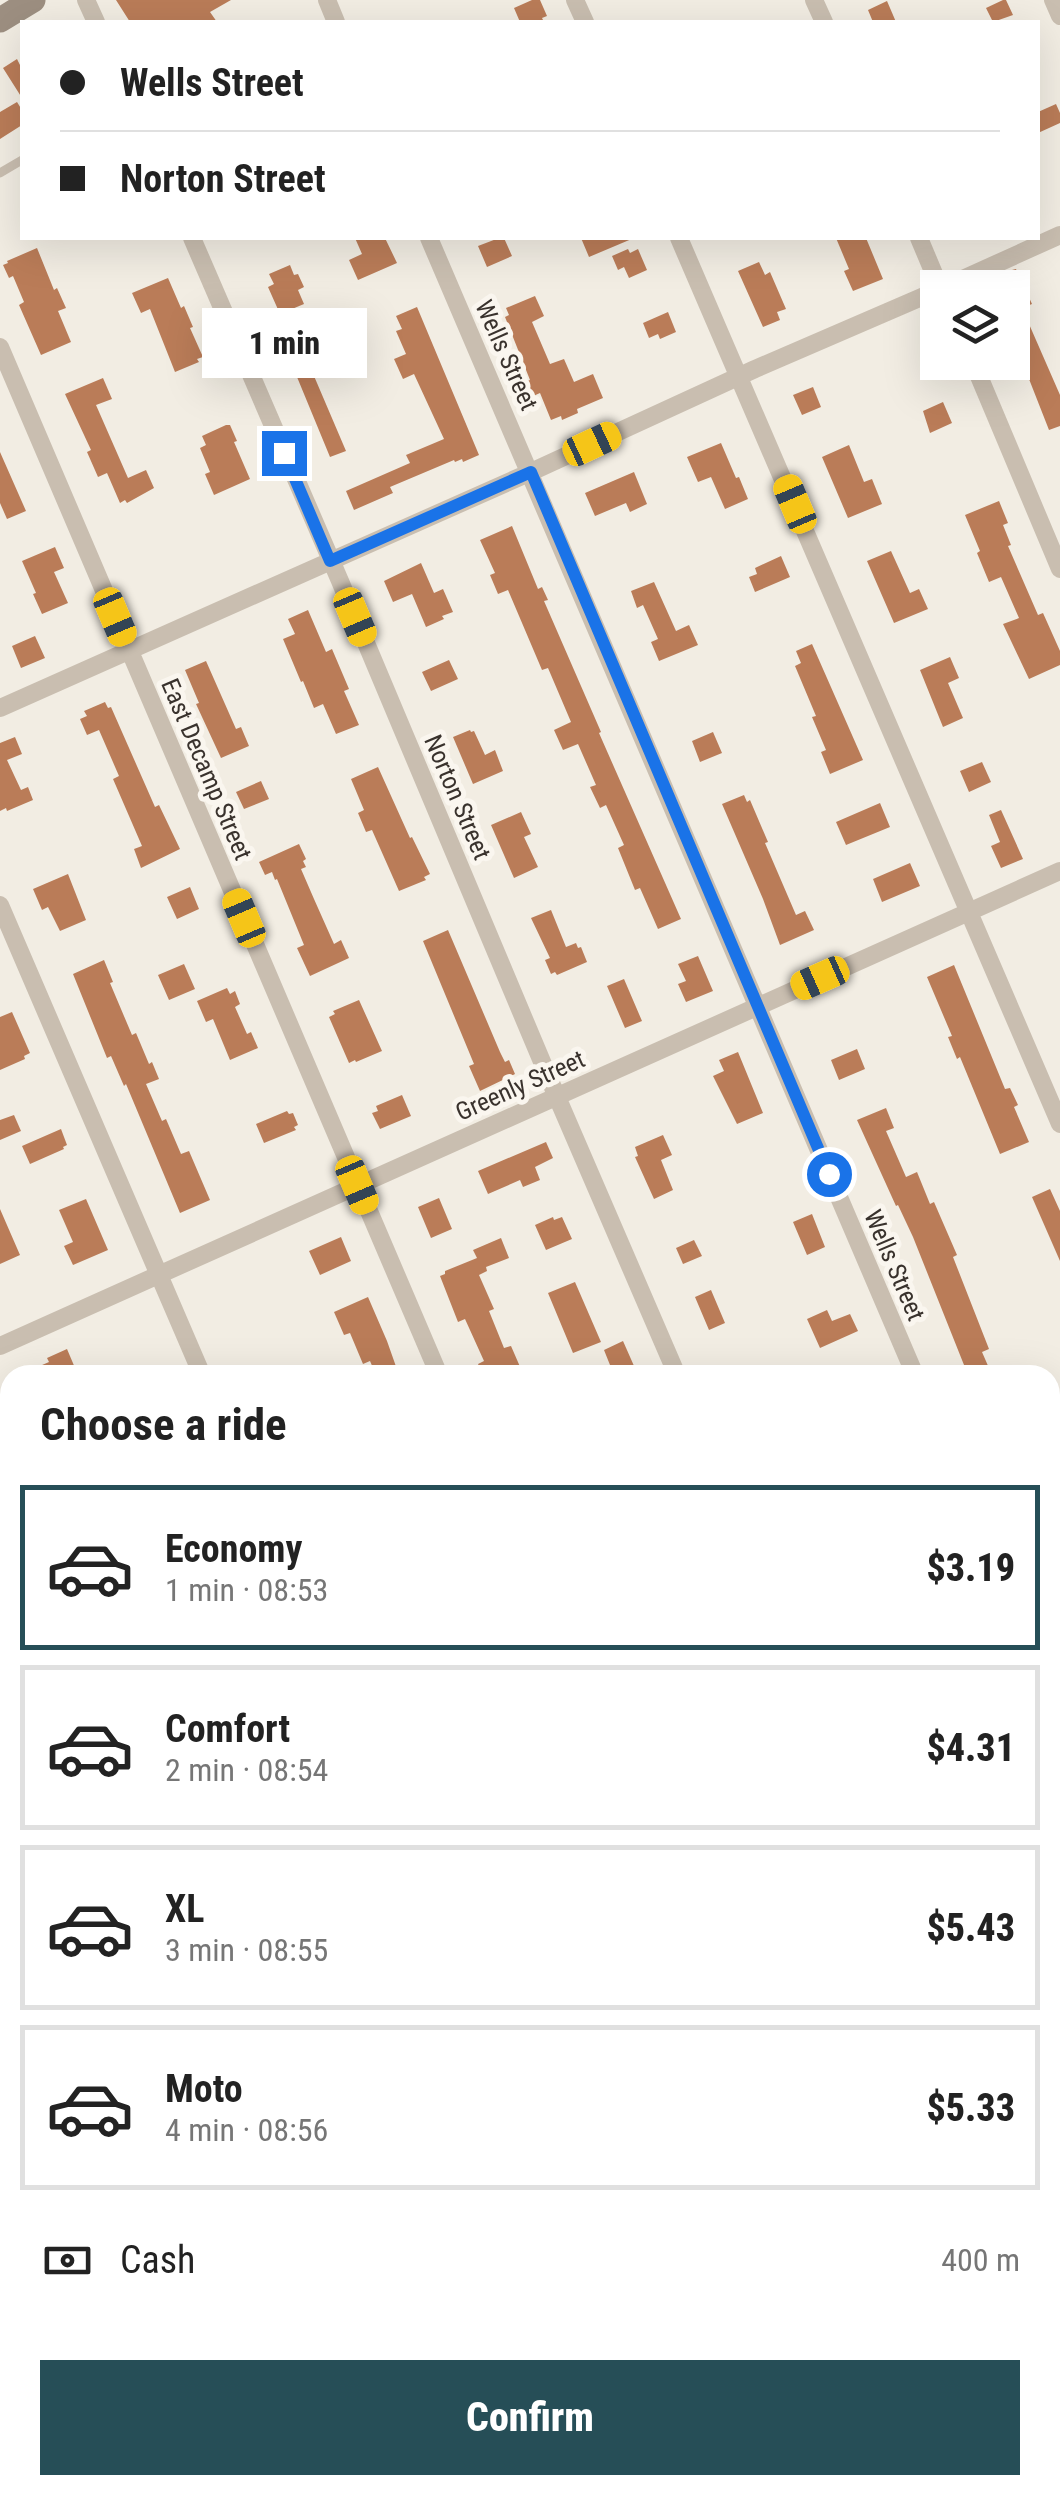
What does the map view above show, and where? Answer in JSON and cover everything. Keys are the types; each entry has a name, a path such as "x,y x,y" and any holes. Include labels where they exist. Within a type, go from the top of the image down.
{"main road":[{"path":"0,20 33,0"}],"street":[{"path":"1053,0 1060,16"},
{"path":"981,270 1060,235"},
{"name":"Norton Street","path":"193,240 673,1365"},
{"name":"Wells Street","path":"430,240 911,1365"},
{"path":"680,240 1060,1124"},
{"path":"920,240 932,270"},
{"path":"0,708 920,297"},
{"name":"East Decamp Street","path":"0,347 435,1365"},
{"path":"981,380 1060,569"},
{"name":"Greenly Street","path":"0,1346 1060,871"},
{"path":"0,905 198,1365"}],"building":[{"path":"116,0 231,0 210,12 216,20 129,20"},
{"path":"540,0 547,16 543,20 519,20 514,8"},
{"path":"1006,0 1013,15 992,20 986,8"},
{"path":"887,1 895,20 872,20 868,10"},
{"path":"17,59 20,95 3,68"},
{"path":"17,102 20,107 20,126 0,139 0,112"},
{"path":"1056,104 1060,123 1040,132 1040,111"},
{"path":"356,240 386,240 397,263 358,280 349,260 362,254"},
{"path":"505,240 512,256 487,267 478,246"},
{"path":"582,240 629,240 589,257"},
{"path":"837,240 867,240 883,279 853,291 844,271 849,269"},
{"path":"37,248 66,308 58,311 71,342 41,355 19,305 24,302 13,276 9,278 3,265"},
{"path":"628,249 630,253 638,249 647,270 629,278 624,267 618,270 612,256"},
{"path":"759,262 765,275 770,272 786,309 777,312 780,320 763,327 738,271"},
{"path":"290,265 304,287 298,290 304,304 280,314 268,287 274,284 269,274"},
{"path":"168,278 181,308 184,306 203,357 175,372 150,309 141,313 132,293"},
{"path":"535,296 544,316 532,322 550,364 564,359 574,382 593,374 603,398 562,420 561,416 551,420 540,393 531,397 525,382 530,380 505,317 509,315 506,308"},
{"path":"417,307 479,455 463,462 454,460 390,487 393,493 354,510 346,491 410,463 406,455 444,439 414,374 403,379 394,359 406,354 396,331 402,329 396,316"},
{"path":"668,312 676,332 660,339 658,334 649,338 643,323"},
{"path":"1030,326 1060,395 1060,426 1049,430 1029,380"},
{"path":"310,352 319,374 314,376 346,451 330,457 290,360"},
{"path":"103,378 112,399 96,405 128,478 146,470 154,488 127,503 120,503 107,473 98,477 87,452 91,450 65,394"},
{"path":"813,387 821,407 802,415 793,395"},
{"path":"943,402 952,423 930,433 923,411"},
{"path":"230,425 250,479 214,495 205,474 210,472 200,448 206,445 202,436"},
{"path":"721,443 748,499 725,509 711,477 698,482 687,457"},
{"path":"849,445 864,482 872,479 882,504 848,518 822,457"},
{"path":"0,452 26,511 7,519 0,503"},
{"path":"634,472 647,504 630,512 626,503 595,516 585,493"},
{"path":"999,501 1008,523 1003,525 1011,545 1008,546 1038,615 1043,613 1060,651 1060,665 1029,679 1003,624 1019,618 1001,577 989,582 965,515"},
{"path":"512,526 538,589 542,587 548,600 544,601 681,919 658,929 640,888 635,890 618,848 624,845 606,805 600,808 590,787 596,785 578,744 563,750 554,730 571,722 548,668 542,670 508,590 498,594 490,575 495,573 480,540"},
{"path":"55,547 64,568 54,572 68,603 42,614 22,561"},
{"path":"891,551 910,593 919,589 928,609 894,623 867,561"},
{"path":"781,556 790,577 755,592 749,577 757,574 755,568"},
{"path":"421,563 434,593 443,589 453,612 426,627 412,594 393,602 384,581"},
{"path":"654,582 676,631 689,625 698,645 659,661 651,642 658,639 643,605 637,608 631,591"},
{"path":"308,610 326,652 332,649 359,725 336,734 323,704 314,708 283,639 295,634 288,619"},
{"path":"35,636 45,658 21,668 12,646"},
{"path":"812,644 863,760 830,774 821,752 826,750 812,717 816,716 795,666 801,663 796,651"},
{"path":"950,657 959,678 948,683 963,718 943,727 920,670"},
{"path":"449,660 458,679 431,691 422,672"},
{"path":"206,661 236,729 241,727 249,746 221,758 185,670"},
{"path":"105,702 111,707 155,807 159,805 180,849 141,868 134,849 142,846 113,779 119,776 99,730 87,735 80,719 87,716 84,711"},
{"path":"470,730 485,755 495,750 503,771 473,784 453,737"},
{"path":"713,732 722,753 700,762 692,741"},
{"path":"15,737 22,754 7,760 21,790 28,787 33,800 0,811 0,743"},
{"path":"982,762 991,782 969,792 960,771"},
{"path":"378,767 430,874 424,877 426,880 399,891 372,830 366,832 358,813 364,810 351,779"},
{"path":"261,781 269,799 244,809 236,792"},
{"path":"744,795 747,802 750,800 796,915 805,911 814,930 780,945 722,804"},
{"path":"880,803 890,827 846,845 836,822"},
{"path":"1001,810 1023,859 1001,868 991,846 1000,842 989,815"},
{"path":"521,812 531,834 524,837 538,867 514,878 491,825"},
{"path":"299,844 306,859 306,867 301,869 314,899 334,944 341,940 349,958 310,976 297,948 304,945 277,879 272,872 265,875 259,862"},
{"path":"910,863 920,886 882,902 873,879"},
{"path":"68,874 86,920 60,931 48,907 42,910 33,889"},
{"path":"190,887 199,909 177,919 167,897"},
{"path":"551,910 566,947 576,943 587,962 557,975 551,974 545,960 550,958 531,918"},
{"path":"448,930 500,1052 515,1074 480,1091 469,1066 474,1064 423,941"},
{"path":"698,956 713,991 686,1002 678,984 686,981 678,964"},
{"path":"104,960 132,1035 136,1033 159,1079 146,1084 162,1121 166,1119 181,1154 189,1151 210,1200 180,1213 126,1084 111,1056 107,1058 73,974"},
{"path":"184,964 195,989 169,1000 158,975"},
{"path":"954,965 1005,1089 1010,1088 1018,1105 1014,1107 1029,1142 1000,1154 960,1057 957,1059 948,1037 952,1036 927,977"},
{"path":"624,979 642,1021 625,1028 607,986"},
{"path":"227,988 230,994 235,991 240,1004 235,1007 258,1048 230,1060 213,1019 206,1022 197,1001"},
{"path":"359,1000 382,1051 349,1063 329,1017 335,1014 333,1011"},
{"path":"12,1012 30,1053 0,1070 0,1017"},
{"path":"857,1049 865,1069 839,1080 831,1060"},
{"path":"738,1052 763,1113 737,1124 713,1076 724,1071 719,1060"},
{"path":"402,1095 411,1116 380,1129 372,1113 378,1111 376,1106"},
{"path":"886,1108 894,1128 886,1131 906,1177 917,1172 957,1255 953,1257 989,1349 982,1352 988,1365 964,1365 913,1237 857,1120"},
{"path":"287,1111 293,1113 296,1130 264,1143 256,1124"},
{"path":"14,1115 21,1131 0,1140 0,1120"},
{"path":"61,1129 67,1145 64,1149 30,1164 22,1146"},
{"path":"663,1135 672,1155 661,1160 673,1190 654,1199 635,1157 635,1147"},
{"path":"546,1142 553,1158 535,1167 540,1180 523,1187 520,1180 488,1194 478,1171"},
{"path":"1050,1189 1060,1211 1060,1261 1032,1197"},
{"path":"439,1198 452,1229 431,1238 418,1207"},
{"path":"86,1199 108,1250 73,1265 64,1246 73,1242 59,1210"},
{"path":"0,1209 20,1255 0,1264"},
{"path":"812,1214 825,1247 807,1255 793,1222"},
{"path":"562,1217 572,1239 546,1250 535,1225"},
{"path":"341,1237 351,1261 320,1275 309,1251"},
{"path":"501,1238 509,1258 486,1267 487,1271 479,1275 494,1309 489,1311 504,1348 511,1346 519,1365 478,1365 484,1361 465,1319 458,1322 440,1276 477,1258 473,1250"},
{"path":"694,1240 702,1256 683,1264 676,1248"},
{"path":"575,1282 601,1342 573,1353 548,1293"},
{"path":"711,1290 725,1323 709,1330 695,1297"},
{"path":"368,1297 395,1365 372,1365 370,1361 363,1364 350,1333 344,1335 334,1312"},
{"path":"827,1310 832,1321 850,1314 858,1331 820,1348 807,1319"},
{"path":"623,1341 634,1365 610,1365 604,1350"},
{"path":"67,1349 74,1365 42,1365 49,1362 47,1358"}],"route":[{"path":"284,453 330,561 531,472 829,1174"}]}
